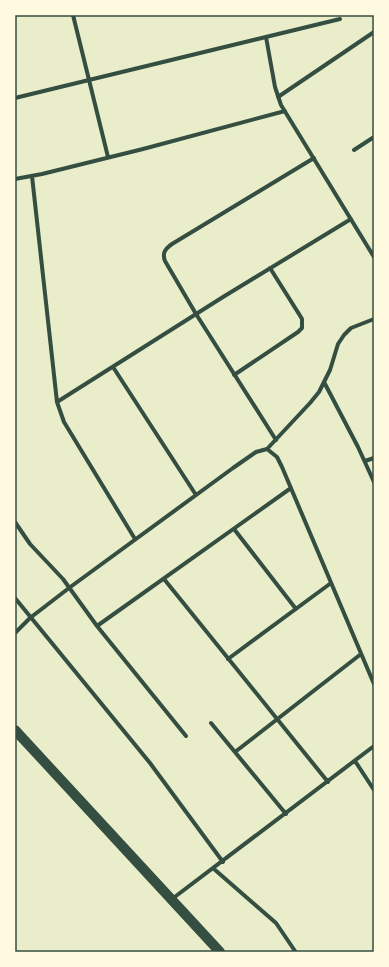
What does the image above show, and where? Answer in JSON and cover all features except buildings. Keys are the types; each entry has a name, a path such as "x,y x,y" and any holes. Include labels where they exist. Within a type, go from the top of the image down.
{"main road":[{"path":"15,730 220,952"}],"street":[{"path":"73,15 108,158"},
{"path":"15,98 340,19"},
{"path":"278,97 374,32"},
{"path":"266,37 278,97 285,111 374,257"},
{"path":"15,179 108,158 285,111"},
{"path":"354,150 374,137"},
{"path":"276,440 234,375 165,262 164,251 172,244 314,158"},
{"path":"32,176 56,402 67,428 135,539"},
{"path":"56,402 351,219"},
{"path":"234,375 302,328 302,319 270,268"},
{"path":"15,633 30,618 135,539 256,452 267,449 310,404 324,382 338,344 344,335 351,328 374,318"},
{"path":"112,367 196,495"},
{"path":"324,382 374,482"},
{"path":"267,449 277,457 374,684"},
{"path":"365,462 374,458"},
{"path":"96,626 291,488"},
{"path":"15,522 30,544 63,579 96,626 186,736"},
{"path":"234,529 296,609"},
{"path":"164,579 328,782"},
{"path":"228,659 331,582"},
{"path":"15,598 150,763 223,862"},
{"path":"235,752 361,654"},
{"path":"211,723 286,814"},
{"path":"172,900 374,746"},
{"path":"355,761 374,790"},
{"path":"214,869 276,923 295,951"}]}
